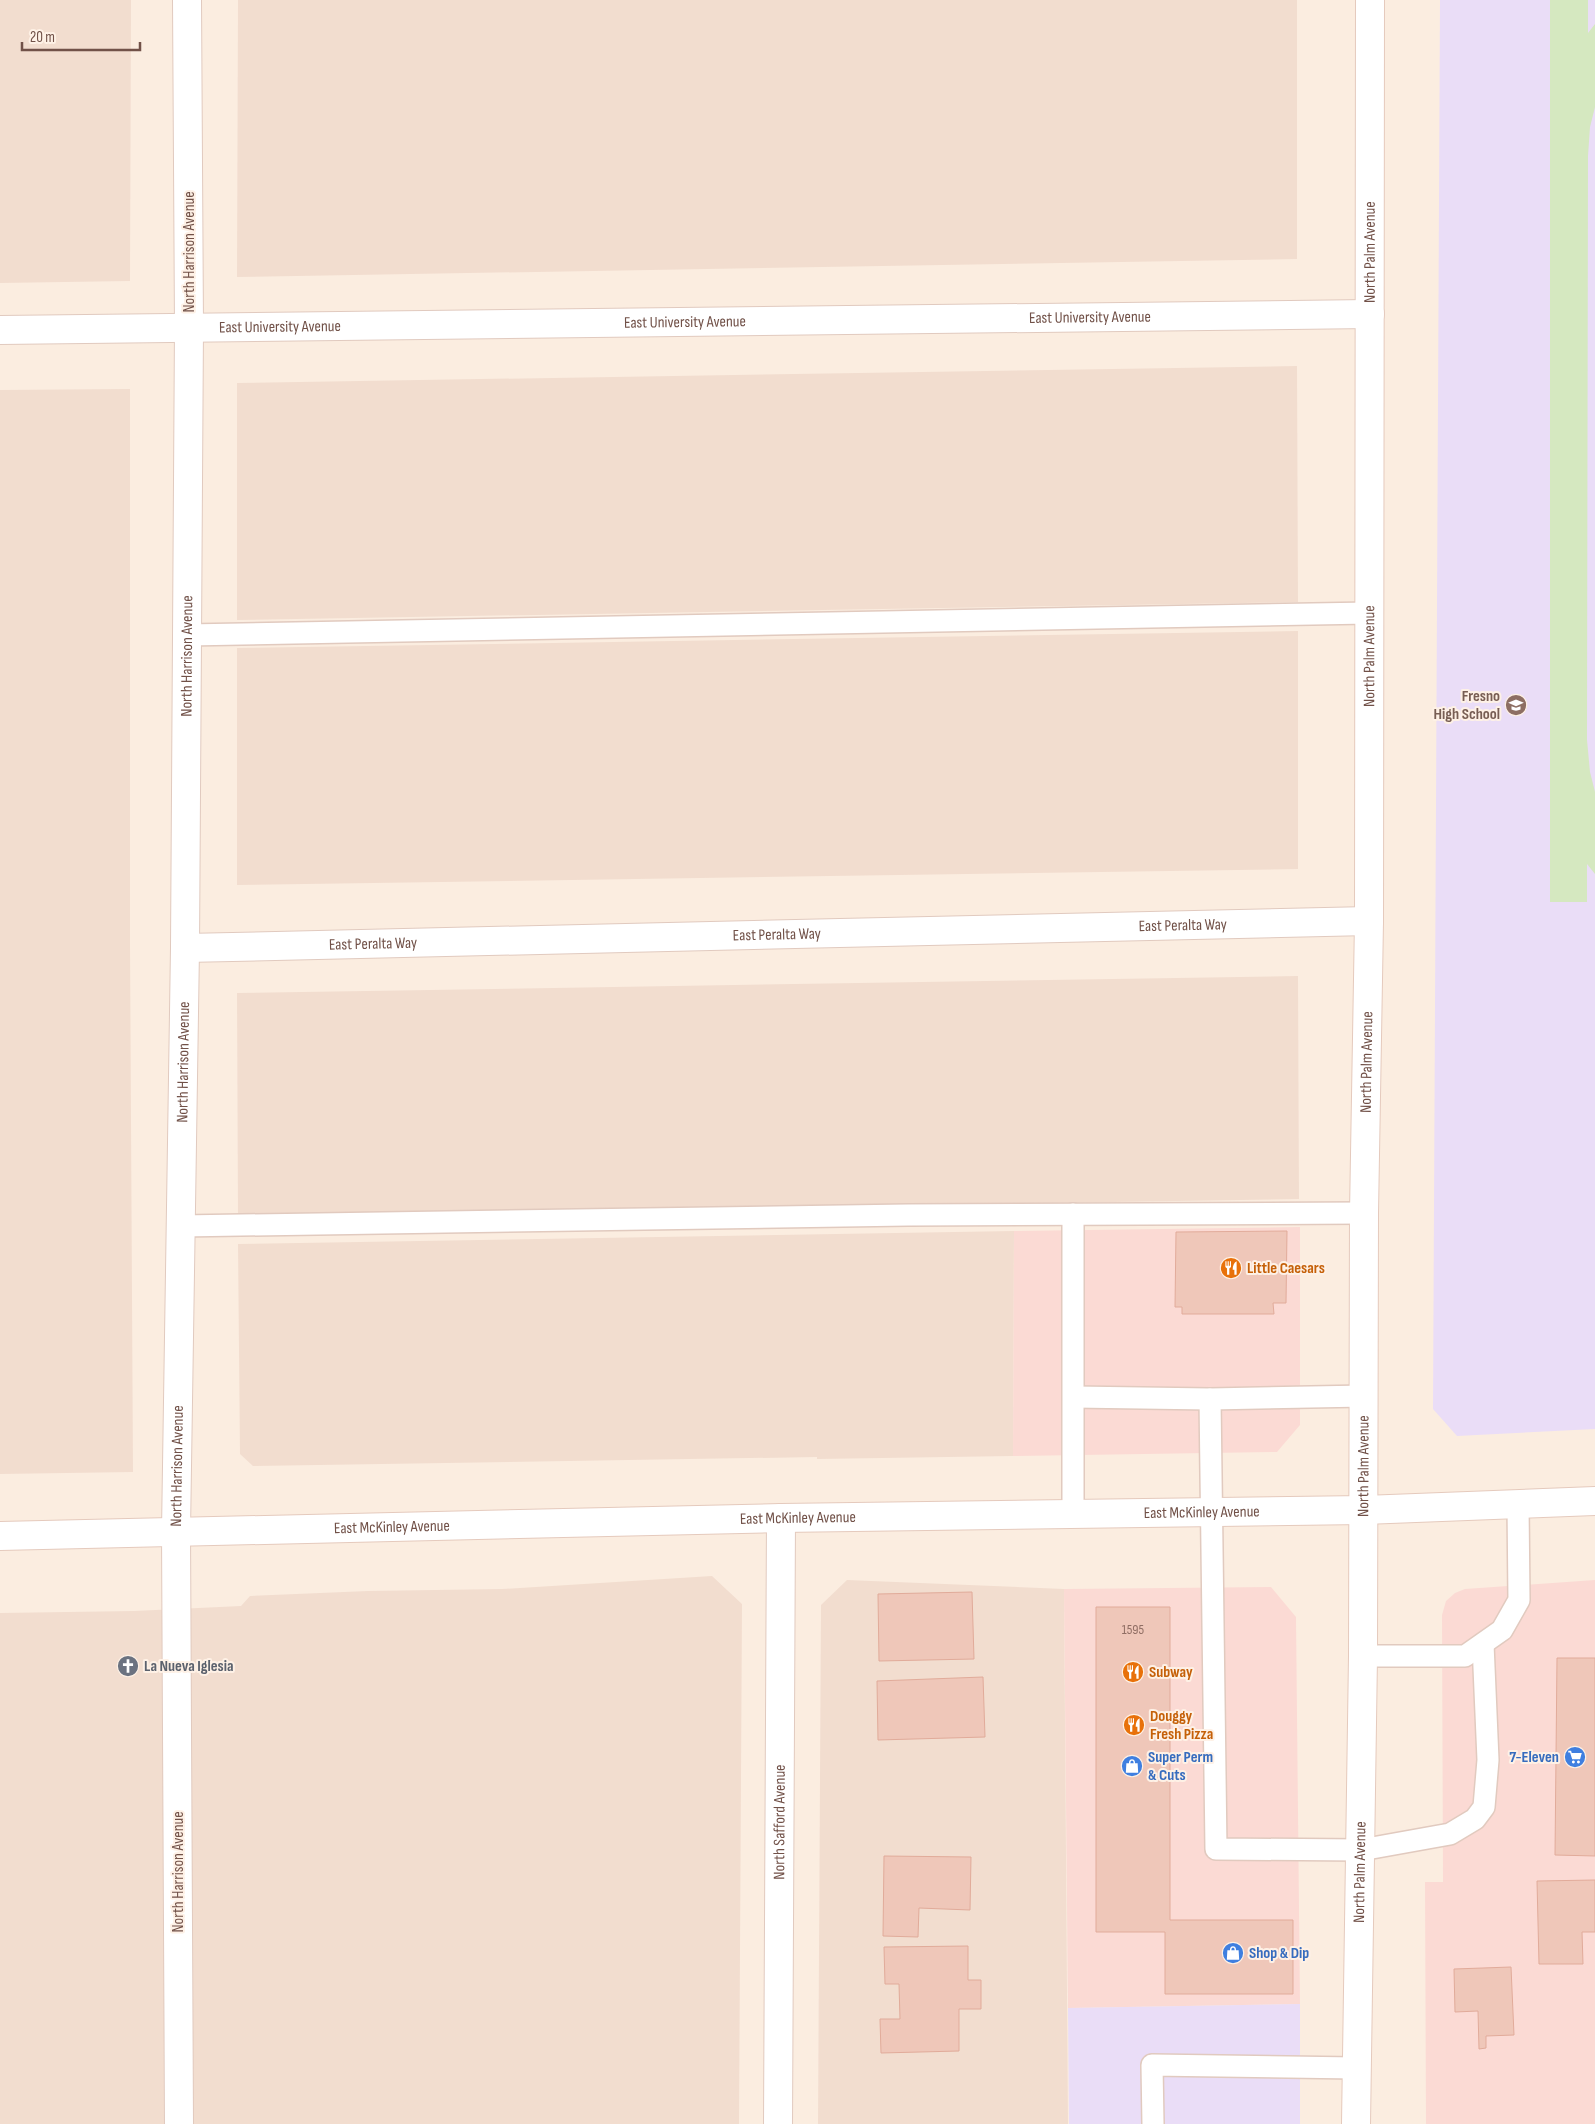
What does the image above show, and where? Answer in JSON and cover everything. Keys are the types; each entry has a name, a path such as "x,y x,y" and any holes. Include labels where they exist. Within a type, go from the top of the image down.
{"street":[{"name":"North Harrison Avenue","path":"178,2124 176,1531 185,948 190,327 187,0"},
{"name":"North Palm Avenue","path":"1356,2124 1361,1850 1365,1396 1364,1213 1368,920 1370,0"},
{"name":"East University Avenue","path":"0,330 1370,314"},
{"name":"East Peralta Way","path":"185,948 1368,920"},
{"name":"East McKinley Avenue","path":"0,1536 781,1518 1364,1510 1595,1501"},
{"name":"North Safford Avenue","path":"778,2124 781,1518"}],"lane":[{"path":"187,635 1369,613"},
{"path":"181,1226 1073,1214 1364,1213"},
{"path":"1073,1214 1073,1514"},
{"path":"1074,1397 1210,1399 1365,1396"},
{"path":"1210,1399 1216,1849 1361,1850 1450,1834 1475,1819 1484,1807 1488,1760 1483,1644"},
{"path":"1363,1656 1465,1656 1502,1630 1519,1600 1518,1504"},
{"path":"1153,2124 1152,2065 1356,2068"}],"shaded area":[{"path":"0,0 131,0 130,281 0,283"},
{"path":"238,0 1297,0 1297,259 237,277"},
{"name":"Fresno High School","path":"1440,0 1595,0 1595,1429 1457,1436 1433,1409"},
{"path":"1297,366 1298,602 237,620 237,383"},
{"path":"130,389 130,944 133,1472 0,1474 0,390"},
{"path":"1298,631 1298,869 237,885 237,648"},
{"path":"1298,976 1299,1199 238,1216 237,993"},
{"path":"1300,1227 1300,1425 1277,1452 1013,1456 1014,1231"},
{"path":"1014,1231 1013,1456 817,1459 817,1457 253,1466 240,1454 238,1244"},
{"path":"712,1576 742,1604 739,2124 0,2124 0,1613 134,1611 241,1606 250,1596 368,1591 502,1589"},
{"path":"847,1580 1064,1589 1068,2124 818,2124 821,1605"},
{"path":"1595,1580 1595,2124 1426,2124 1425,1882 1443,1882 1442,1615 1446,1601 1455,1593 1465,1589"},
{"path":"1271,1587 1296,1617 1300,2004 1068,2008 1064,1589"},
{"path":"1300,2004 1300,2124 1069,2124 1068,2008"}],"green space":[{"path":"1550,0 1588,0 1588,33 1595,24 1595,107 1590,127 1588,156 1587,740 1590,772 1595,792 1595,874 1587,864 1587,902 1550,902"}],"building":[{"name":"Little Caesars","path":"1287,1231 1286,1303 1273,1303 1274,1314 1182,1314 1182,1307 1175,1307 1176,1232"},
{"path":"972,1592 974,1659 879,1661 878,1594"},
{"path":"1096,1607 1170,1607 1170,1920 1293,1920 1293,1994 1165,1994 1165,1932 1096,1932"},
{"name":"7-Eleven","path":"1557,1658 1595,1658 1595,1856 1555,1855"},
{"path":"983,1677 985,1737 878,1740 877,1681"},
{"path":"884,1856 971,1857 970,1910 919,1908 918,1937 883,1936"},
{"path":"1595,1880 1595,1932 1582,1932 1583,1964 1539,1964 1537,1881"},
{"path":"968,1946 968,1980 981,1980 981,2009 959,2009 959,2051 881,2053 880,2019 900,2019 899,1984 885,1984 884,1947"},
{"path":"1511,1967 1514,2035 1486,2036 1486,2048 1479,2049 1478,2011 1455,2012 1454,1969"}],"place":[{"name":"Fresno High School","path":"1516,705"},
{"name":"Little Caesars","path":"1231,1268"},
{"name":"La Nueva Iglesia","path":"128,1666"},
{"name":"Subway","path":"1133,1672"},
{"name":"Douggy Fresh Pizza","path":"1134,1725"},
{"name":"7-Eleven","path":"1575,1757"},
{"name":"Super Perm & Cuts","path":"1132,1766"},
{"name":"Shop & Dip","path":"1233,1953"}]}
